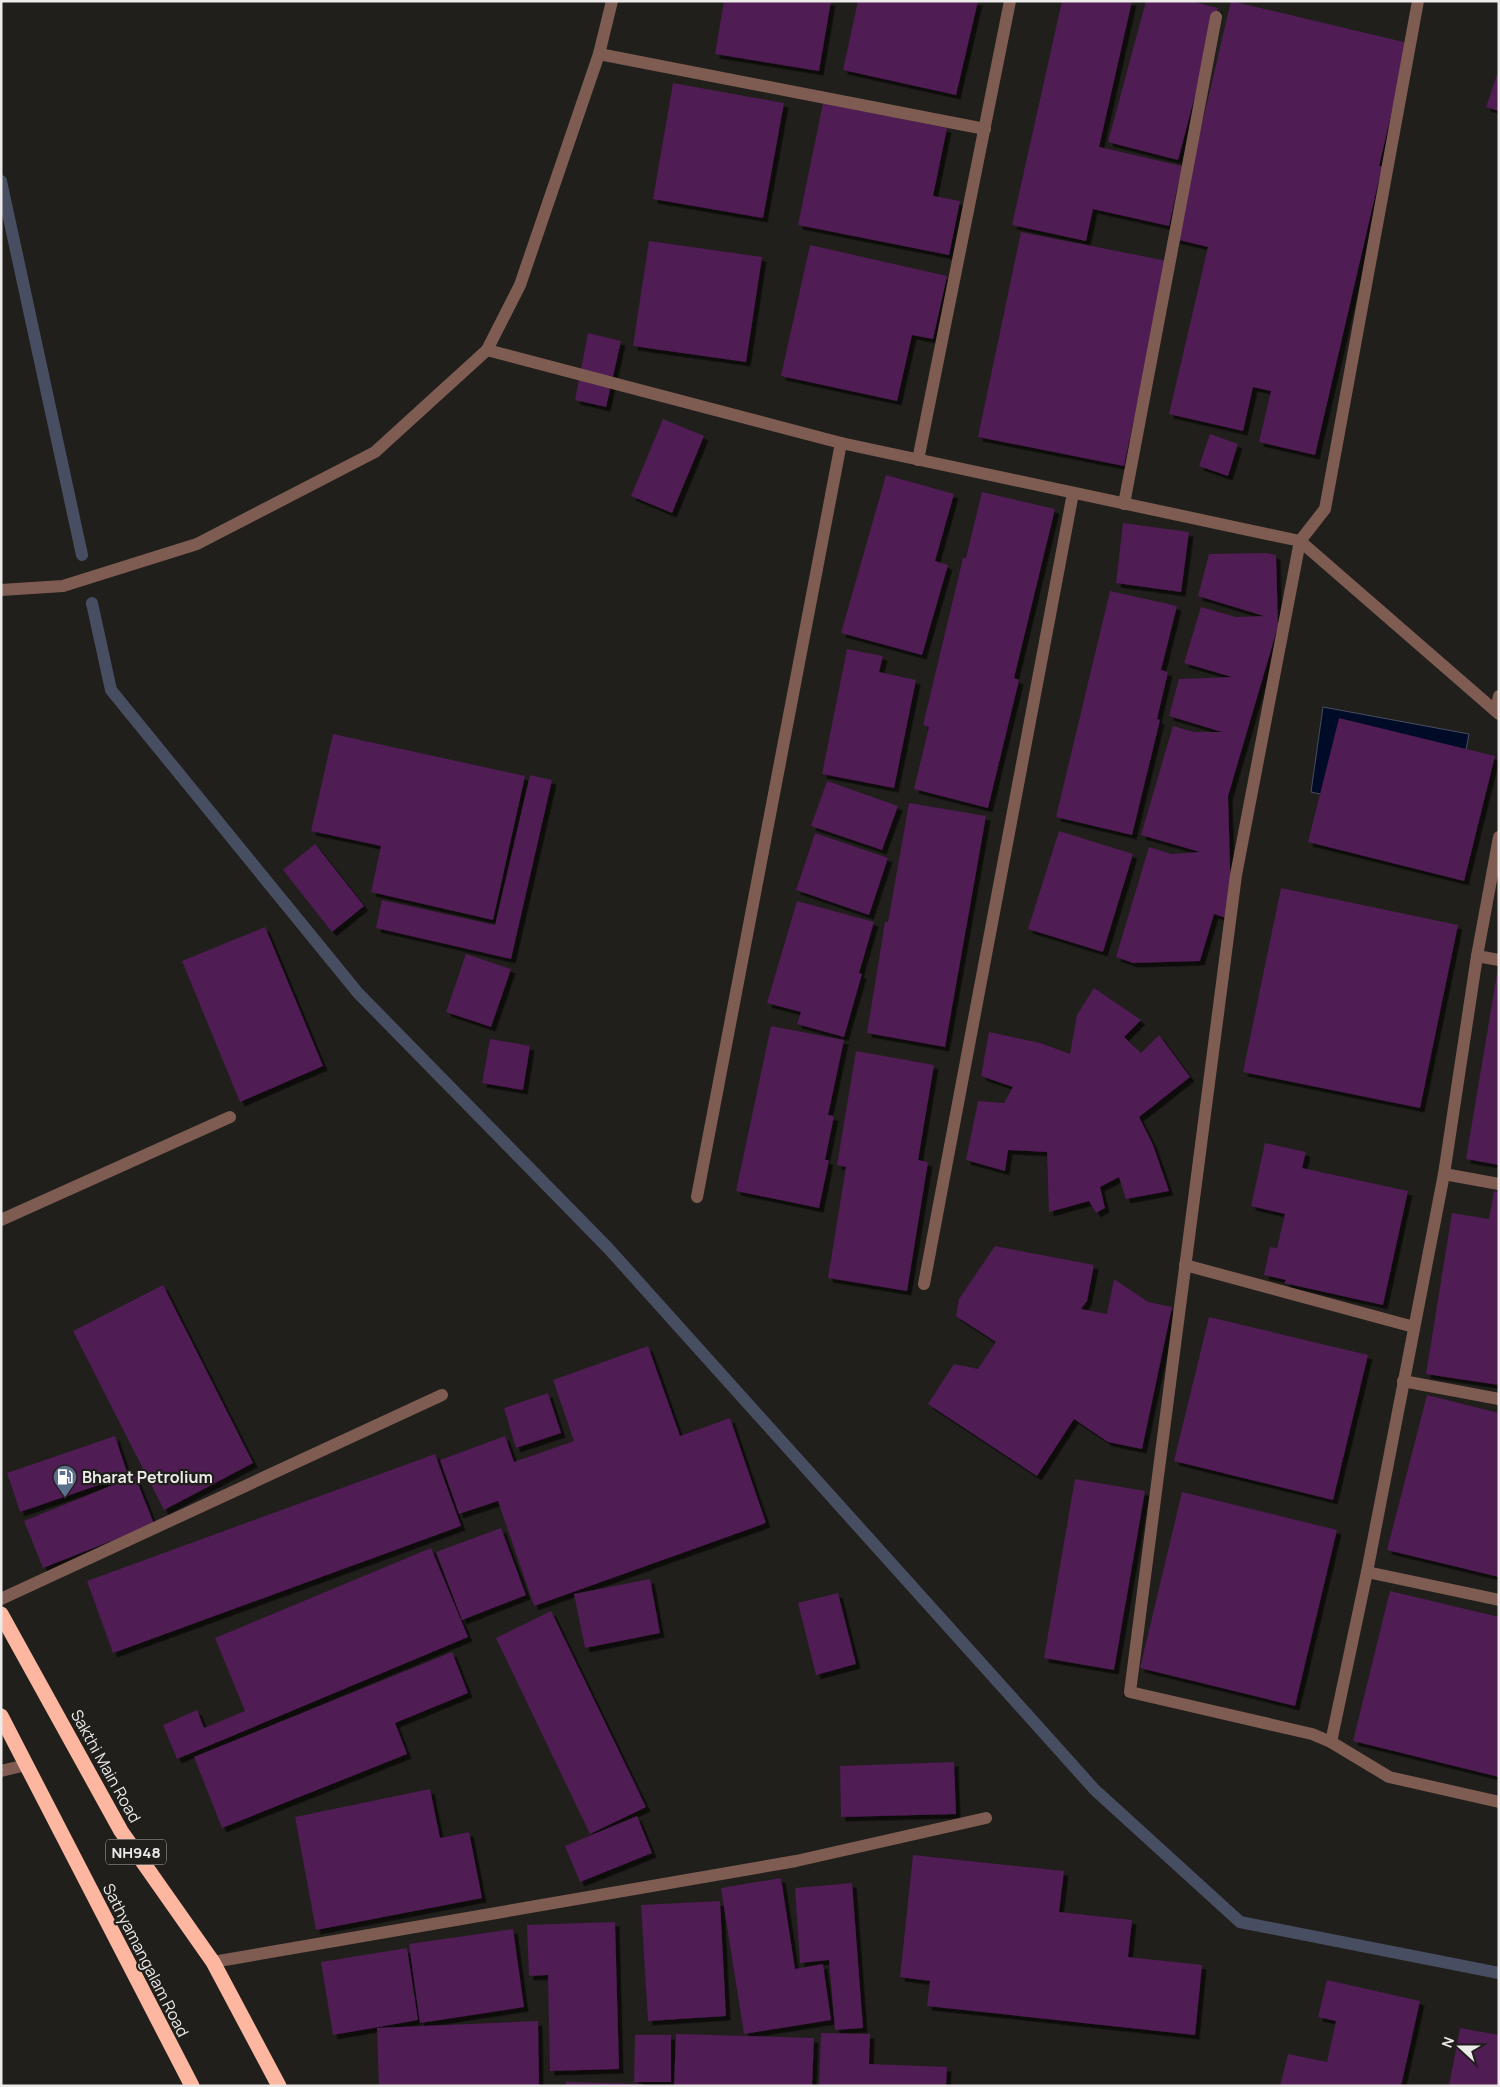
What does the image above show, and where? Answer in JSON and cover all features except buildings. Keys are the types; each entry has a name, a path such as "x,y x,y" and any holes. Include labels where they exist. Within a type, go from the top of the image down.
{"highway":[{"name":"Sakthi Main Road","path":"1,1614 121,1831 213,1962 279,2086"},
{"name":"Sathyamangalam Road","path":"1,1716 192,2086"}],"street":[{"path":"1,590 62,586 197,544 375,452 487,350 520,285 599,54 612,1"},
{"path":"918,460 1010,1"},
{"path":"1418,1 1325,509 1300,541 1236,875 1130,1692 1312,1734 1331,1742 1389,1777 1499,1802"},
{"path":"1124,504 1216,17"},
{"path":"599,54 985,129"},
{"path":"487,350 841,443 1300,541 1497,712"},
{"path":"696,1197 841,443"},
{"path":"924,1284 1073,493"},
{"path":"1497,712 1499,696"},
{"path":"1331,1742 1367,1572 1444,1174 1477,956 1499,837"},
{"path":"1477,956 1499,960"},
{"path":"1,1220 230,1118"},
{"path":"1444,1174 1499,1184"},
{"path":"1185,1265 1414,1327"},
{"path":"1403,1381 1499,1399"},
{"path":"1,1599 442,1395"},
{"path":"1367,1572 1499,1600"},
{"path":"1,1771 26,1765"},
{"path":"213,1962 796,1860 986,1818"}],"water":[{"path":"1323,707 1469,734 1452,823 1311,792"}],"waterway":[{"path":"1,181 82,555"},
{"path":"92,603 111,690 358,993 608,1248 1095,1790 1240,1922 1499,1973"}],"place":[{"name":"Bharat Petrolium","path":"65,1498"}]}
